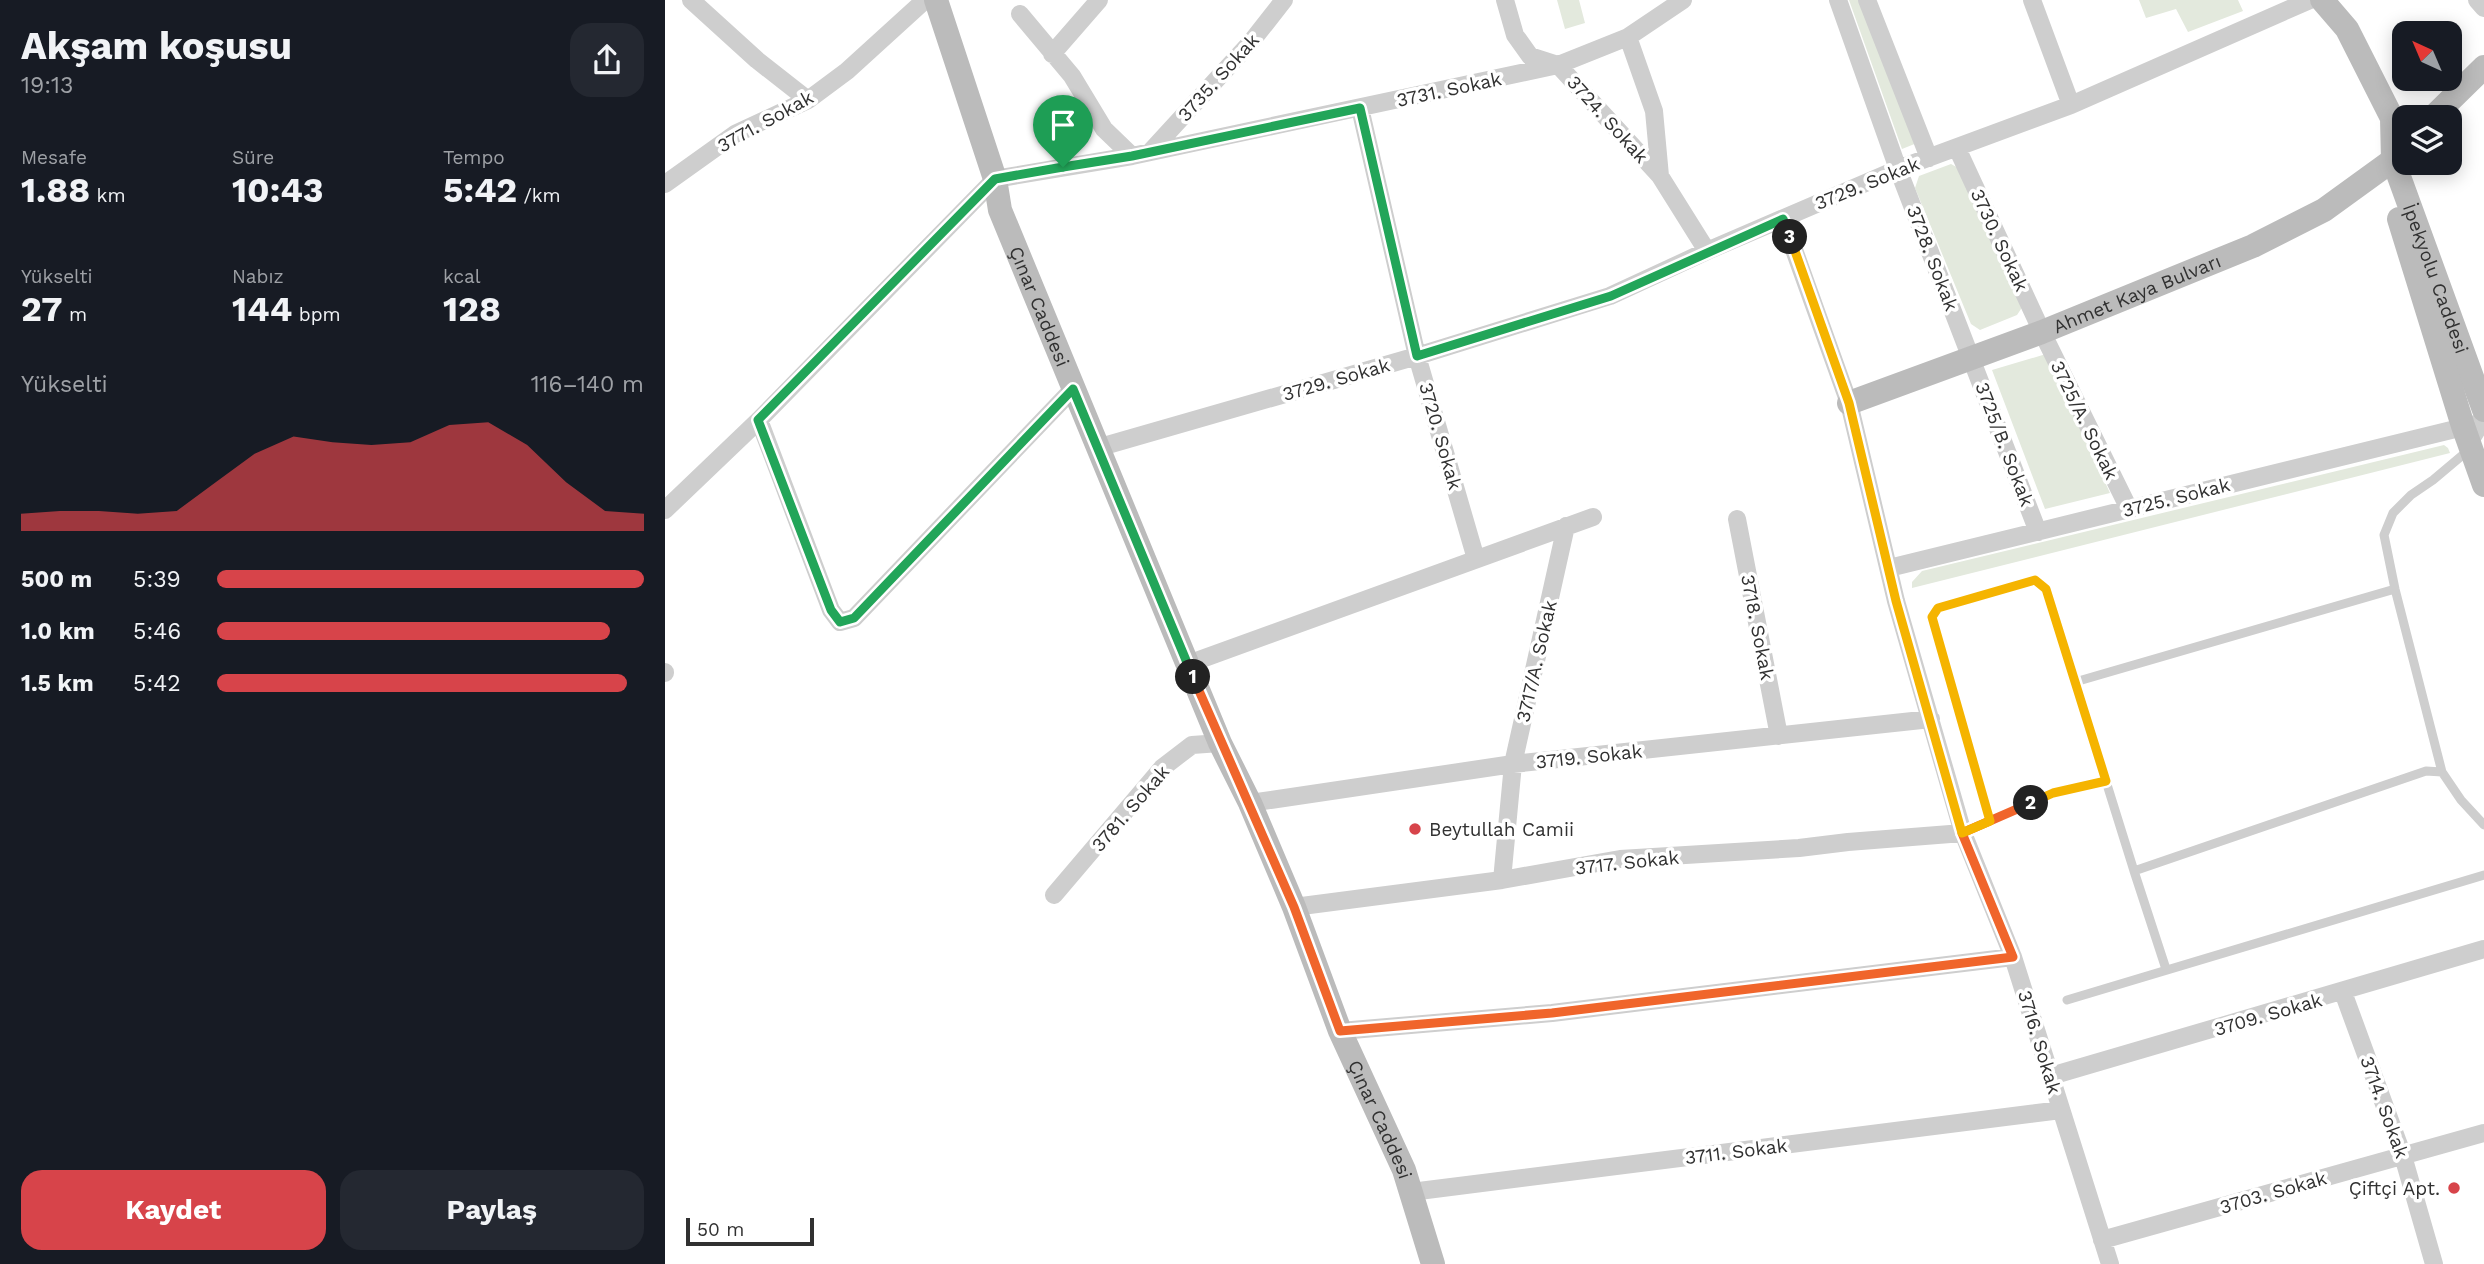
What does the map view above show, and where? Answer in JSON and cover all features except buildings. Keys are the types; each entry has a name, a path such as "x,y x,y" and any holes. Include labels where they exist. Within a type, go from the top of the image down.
{"street":[{"path":"691,0 757,61 808,100"},
{"name":"3771. Sokak","path":"665,184 735,134 808,100 847,71 925,0"},
{"name":"Çınar Caddesi","path":"936,0 995,179 1000,210 1220,743 1294,907 1340,1031 1404,1170 1433,1264"},
{"path":"1052,54 1099,0"},
{"name":"3735. Sokak","path":"1150,152 1251,43 1284,0"},
{"name":"3724. Sokak","path":"1505,0 1515,35 1530,56 1558,65 1660,176 1707,251"},
{"name":"3731. Sokak","path":"995,179 1132,156 1558,65 1628,37 1682,0"},
{"name":"3728. Sokak","path":"1838,0 1898,169 1972,357"},
{"path":"1867,0 1929,158"},
{"path":"2032,0 2071,105"},
{"name":"3729. Sokak","path":"1097,448 1417,356 1611,296 1707,251 1898,169 2071,105 2310,0"},
{"name":"İpekyolu Caddesi","path":"2322,0 2347,29 2392,118"},
{"path":"2477,0 2484,8"},
{"path":"1020,14 1072,76 1104,129 1132,156"},
{"path":"1628,37 1654,111 1660,176"},
{"path":"2445,105 2484,67"},
{"name":"3720. Sokak","path":"1360,108 1417,356 1476,559"},
{"name":"3730. Sokak","path":"1957,148 2042,332"},
{"name":"Ahmet Kaya Bulvarı","path":"1849,403 2042,332 2253,246 2324,210 2392,158"},
{"path":"2398,175 2396,209 2476,431 2484,485"},
{"name":"İpekyolu Caddesi","path":"2406,175 2484,410"},
{"path":"665,510 758,420 995,179"},
{"name":"3716. Sokak","path":"1783,219 1849,403 1896,601 1962,833 2013,957 2110,1264"},
{"name":"3725/A. Sokak","path":"2042,332 2129,509"},
{"name":"3725/B. Sokak","path":"1972,357 2038,531"},
{"path":"758,420 831,610 840,622 854,618 1073,389"},
{"name":"3725. Sokak","path":"1889,568 2129,509 2476,431"},
{"path":"1188,664 1593,517"},
{"name":"3718. Sokak","path":"1737,519 1779,736"},
{"name":"3717/A. Sokak","path":"1502,880 1513,764 1566,526"},
{"name":"3719. Sokak","path":"1249,803 1513,764 1931,719"},
{"name":"3781. Sokak","path":"1054,895 1162,768 1192,745 1220,743"},
{"name":"3717. Sokak","path":"1294,907 1502,880 1620,859 1799,848 1962,833"},
{"name":"3709. Sokak","path":"2051,1076 2484,949"},
{"path":"1340,1031 1552,1013 2013,957"},
{"name":"3714. Sokak","path":"2343,992 2403,1156 2434,1264"},
{"name":"3711. Sokak","path":"1411,1192 2061,1110"},
{"name":"3703. Sokak","path":"2102,1240 2484,1133"}],"lane":[{"path":"2476,431 2433,480 2411,495 2393,513 2384,536 2442,772 2461,800 2484,825"},
{"path":"1990,821 1932,621 1938,608 2035,580 2046,589 2166,969"},
{"path":"2075,682 2395,589"},
{"path":"2134,871 2426,771 2442,772"},
{"path":"1962,833 2053,793 2106,781"},
{"path":"2067,1000 2484,874"}],"shaded area":[{"path":"1557,0 1579,0 1585,23 1565,29"},
{"path":"1849,0 1858,0 1917,143 1902,149"},
{"path":"2139,0 2238,0 2243,11 2188,32 2176,9 2146,18"},
{"path":"1951,164 1962,170 2023,306 2017,315 1980,330 1971,324 1915,188 1919,176"},
{"path":"2046,354 2110,493 2045,509 1992,370"},
{"path":"2444,445 2450,453 1912,588 1912,582 1922,571"}],"place":[{"name":"Beytullah Camii","path":"1415,829"},
{"name":"Çiftçi Apt.","path":"2454,1188"}],"route":[{"path":"1063,167 995,179 758,420 831,610 840,622 854,618 1073,389 1220,743 1294,907 1340,1031 1552,1013 2013,957 1962,833 1990,821 2053,793 2106,781 2044,586 2035,580 1938,608 1932,621 1990,821 1962,833 1896,601 1849,403 1783,219 1611,296 1417,356 1360,108 1132,156 1063,167"}]}
